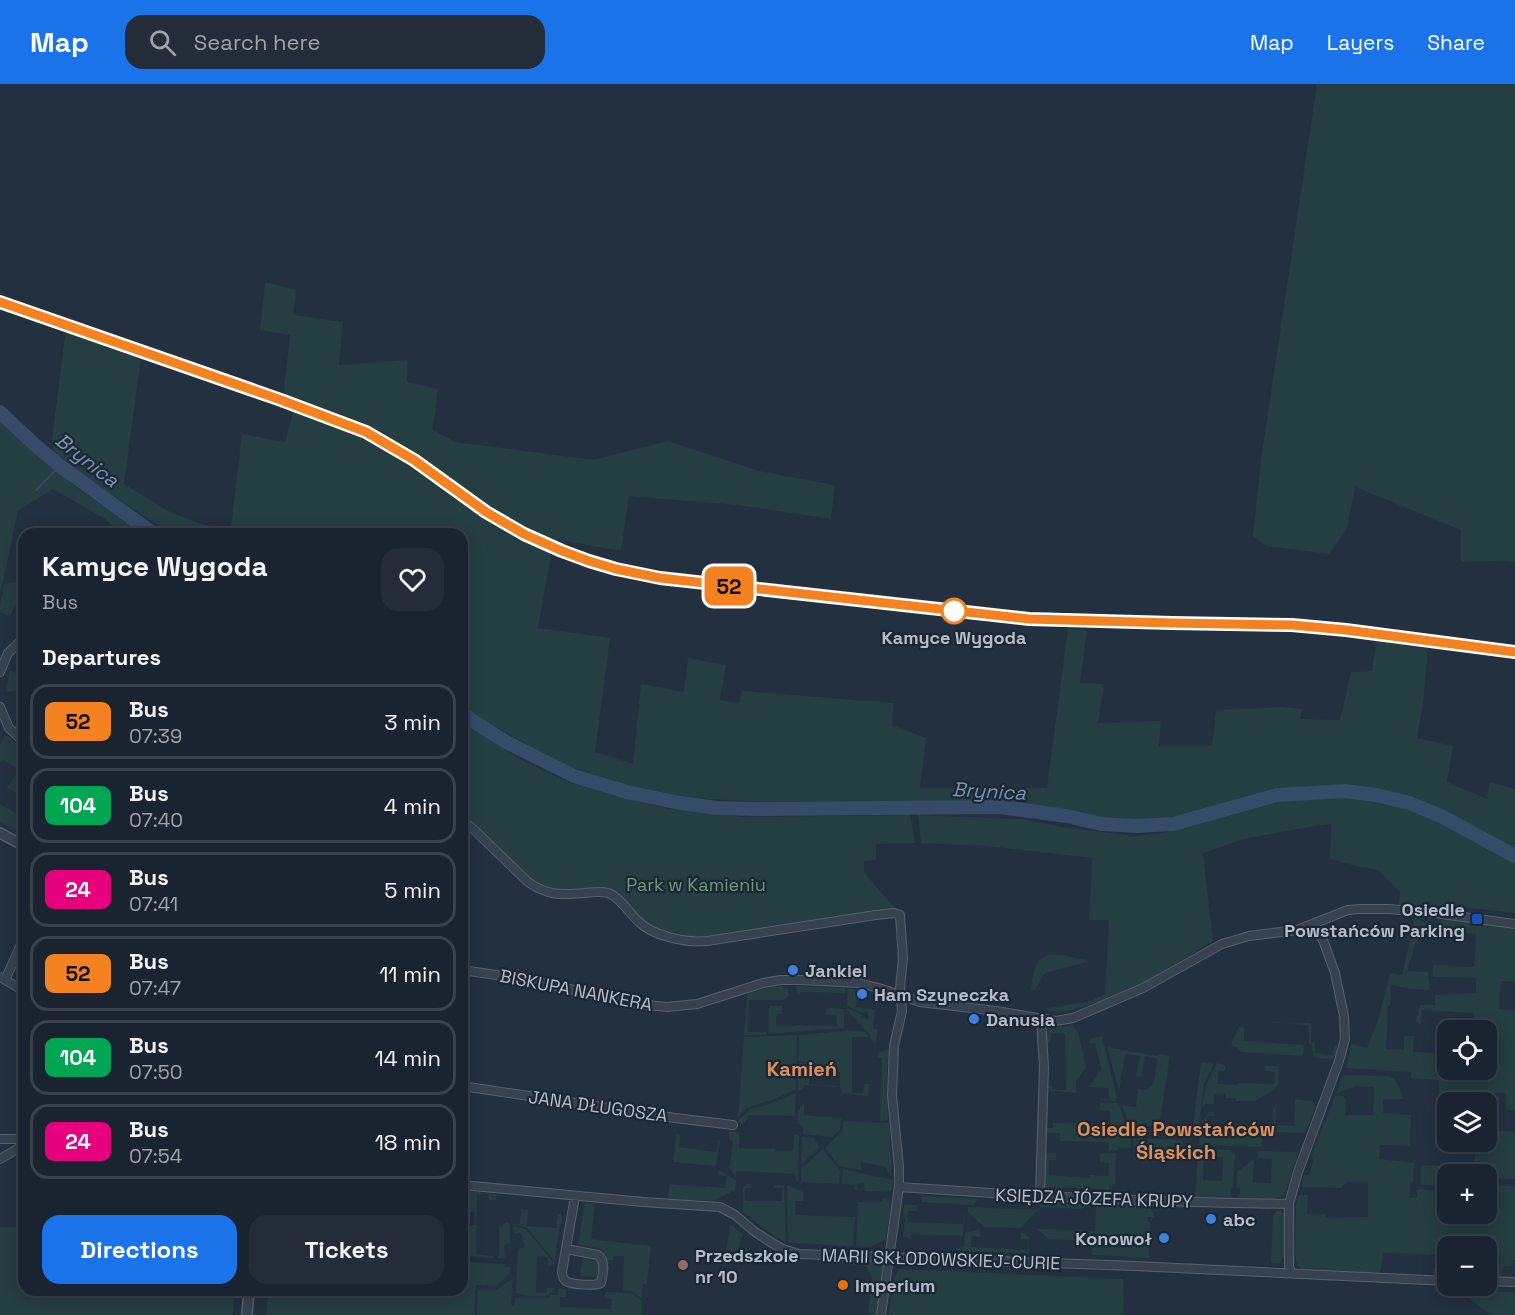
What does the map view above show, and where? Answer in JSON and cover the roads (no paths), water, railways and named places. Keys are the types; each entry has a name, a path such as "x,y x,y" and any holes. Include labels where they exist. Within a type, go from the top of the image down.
{"street":[{"path":"0,302 366,432 414,460 486,512 524,534 562,551 616,569 660,578 1029,619 1292,625 1515,652"},
{"path":"0,672 8,653 18,644"},
{"path":"0,707 9,728 18,736"},
{"path":"468,825 536,888 560,895 608,893 645,927 682,940 707,941 832,921 897,913 900,915 903,958 900,988 902,1011 894,1046 892,1096 899,1187 881,1315"},
{"path":"0,833 18,843"},
{"name":"BISKUPA NANKERA","path":"468,971 524,979 637,1004 667,1007 697,1004 754,985 781,980 859,983 920,1002 1064,1021 1093,1011 1143,988 1230,941 1249,936 1297,930 1338,913 1360,909 1389,909 1515,924"},
{"path":"1291,1273 1289,1204 1295,1179 1345,1039 1344,1016 1335,973 1323,940 1313,925"},
{"path":"18,949 2,978 18,987"},
{"path":"1040,1196 1044,1067 1041,1019"},
{"name":"JANA DŁUGOSZA","path":"468,1087 733,1125"},
{"path":"0,1139 18,1139"},
{"path":"0,1159 18,1148"},
{"name":"MARII SKŁODOWSKIEJ-CURIE","path":"468,1186 720,1207 735,1215 772,1243 800,1254 1135,1266 1437,1280"},
{"name":"KSIĘDZA JÓZEFA KRUPY","path":"899,1187 1040,1196 1289,1204"},
{"path":"566,1249 598,1255 602,1258 599,1285 564,1280 562,1272 575,1196"},
{"path":"1497,1281 1515,1282"},
{"path":"247,1315 249,1296"}],"waterway":[{"name":"Brynica","path":"0,412 60,466 146,528"},
{"path":"36,490 60,466"},
{"name":"Brynica","path":"468,718 506,742 574,776 627,792 717,808 1000,807 1067,816 1101,824 1137,826 1173,824 1277,795 1345,791 1409,803 1441,816 1515,856"}],"place":[{"name":"Kamyce Wygoda","path":"954,611"},
{"name":"Osiedle Powstańców Parking","path":"1477,919"},
{"name":"Jankiel","path":"793,970"},
{"name":"Ham Szyneczka","path":"862,994"},
{"name":"Danusia","path":"974,1019"},
{"name":"abc","path":"1211,1219"},
{"name":"Konowoł","path":"1164,1238"},
{"name":"Przedszkole nr 10","path":"683,1265"},
{"name":"Imperium","path":"843,1285"}],"district":[{"name":"Kamień","path":"802,1069"},
{"name":"Osiedle Powstańców Śląskich","path":"1176,1140"}],"park label":[{"name":"Park w Kamieniu","path":"696,884"}]}
